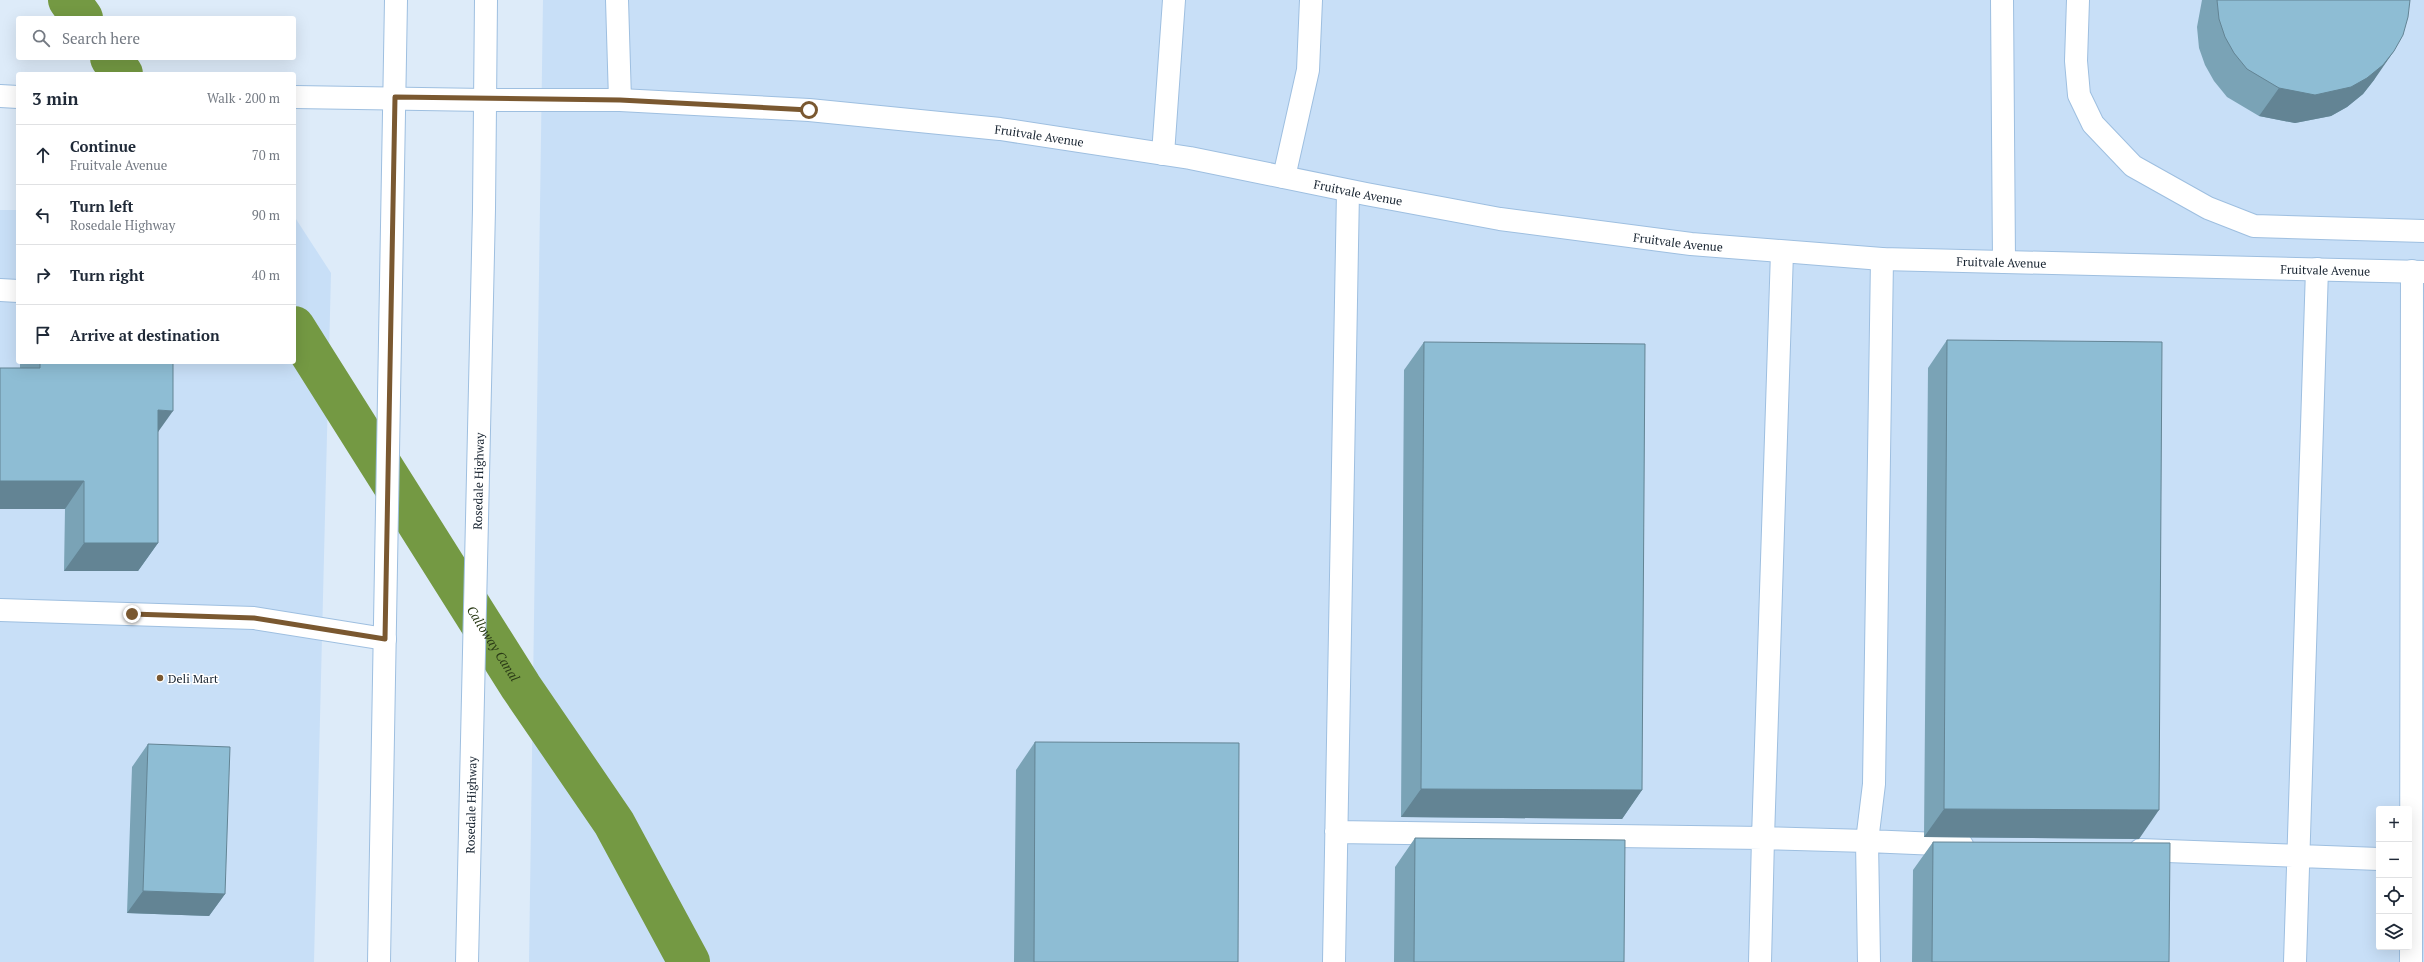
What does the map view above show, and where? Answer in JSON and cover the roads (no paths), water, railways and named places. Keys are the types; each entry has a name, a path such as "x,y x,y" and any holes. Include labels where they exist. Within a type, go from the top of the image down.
{"main road":[{"path":"378,962 393,276 396,0"},
{"name":"Rosedale Highway","path":"467,962 486,0"},
{"path":"617,0 620,100"},
{"path":"1163,154 1174,0"},
{"path":"1284,177 1308,70 1311,0"},
{"path":"2002,0 2004,262"},
{"path":"2078,0 2076,61 2079,95 2093,124 2133,166 2208,208 2254,226 2424,231"},
{"path":"0,96 16,97"},
{"name":"Fruitvale Avenue","path":"296,96 485,100 620,100 816,110 1000,129 1163,154 1348,191 1500,219 1691,244 1782,252 1882,259 2418,271"},
{"path":"1334,962 1348,191"},
{"path":"1760,962 1782,252"},
{"path":"1869,962 1867,841 1874,784 1882,259"},
{"path":"2295,962 2317,269"},
{"path":"2411,962 2415,860 2418,271"},
{"path":"0,290 16,291"},
{"path":"0,610 254,618 385,639"},
{"path":"1336,832 1763,838 1979,845"},
{"path":"2122,850 2376,858"}],"waterway":[{"name":"Calloway Canal","path":"69,0 81,16"},
{"name":"Calloway Canal","path":"112,60 121,72"},
{"name":"Calloway Canal","path":"296,330 521,687 614,823 689,962"}],"place":[{"name":"Deli Mart","path":"160,678"}]}
